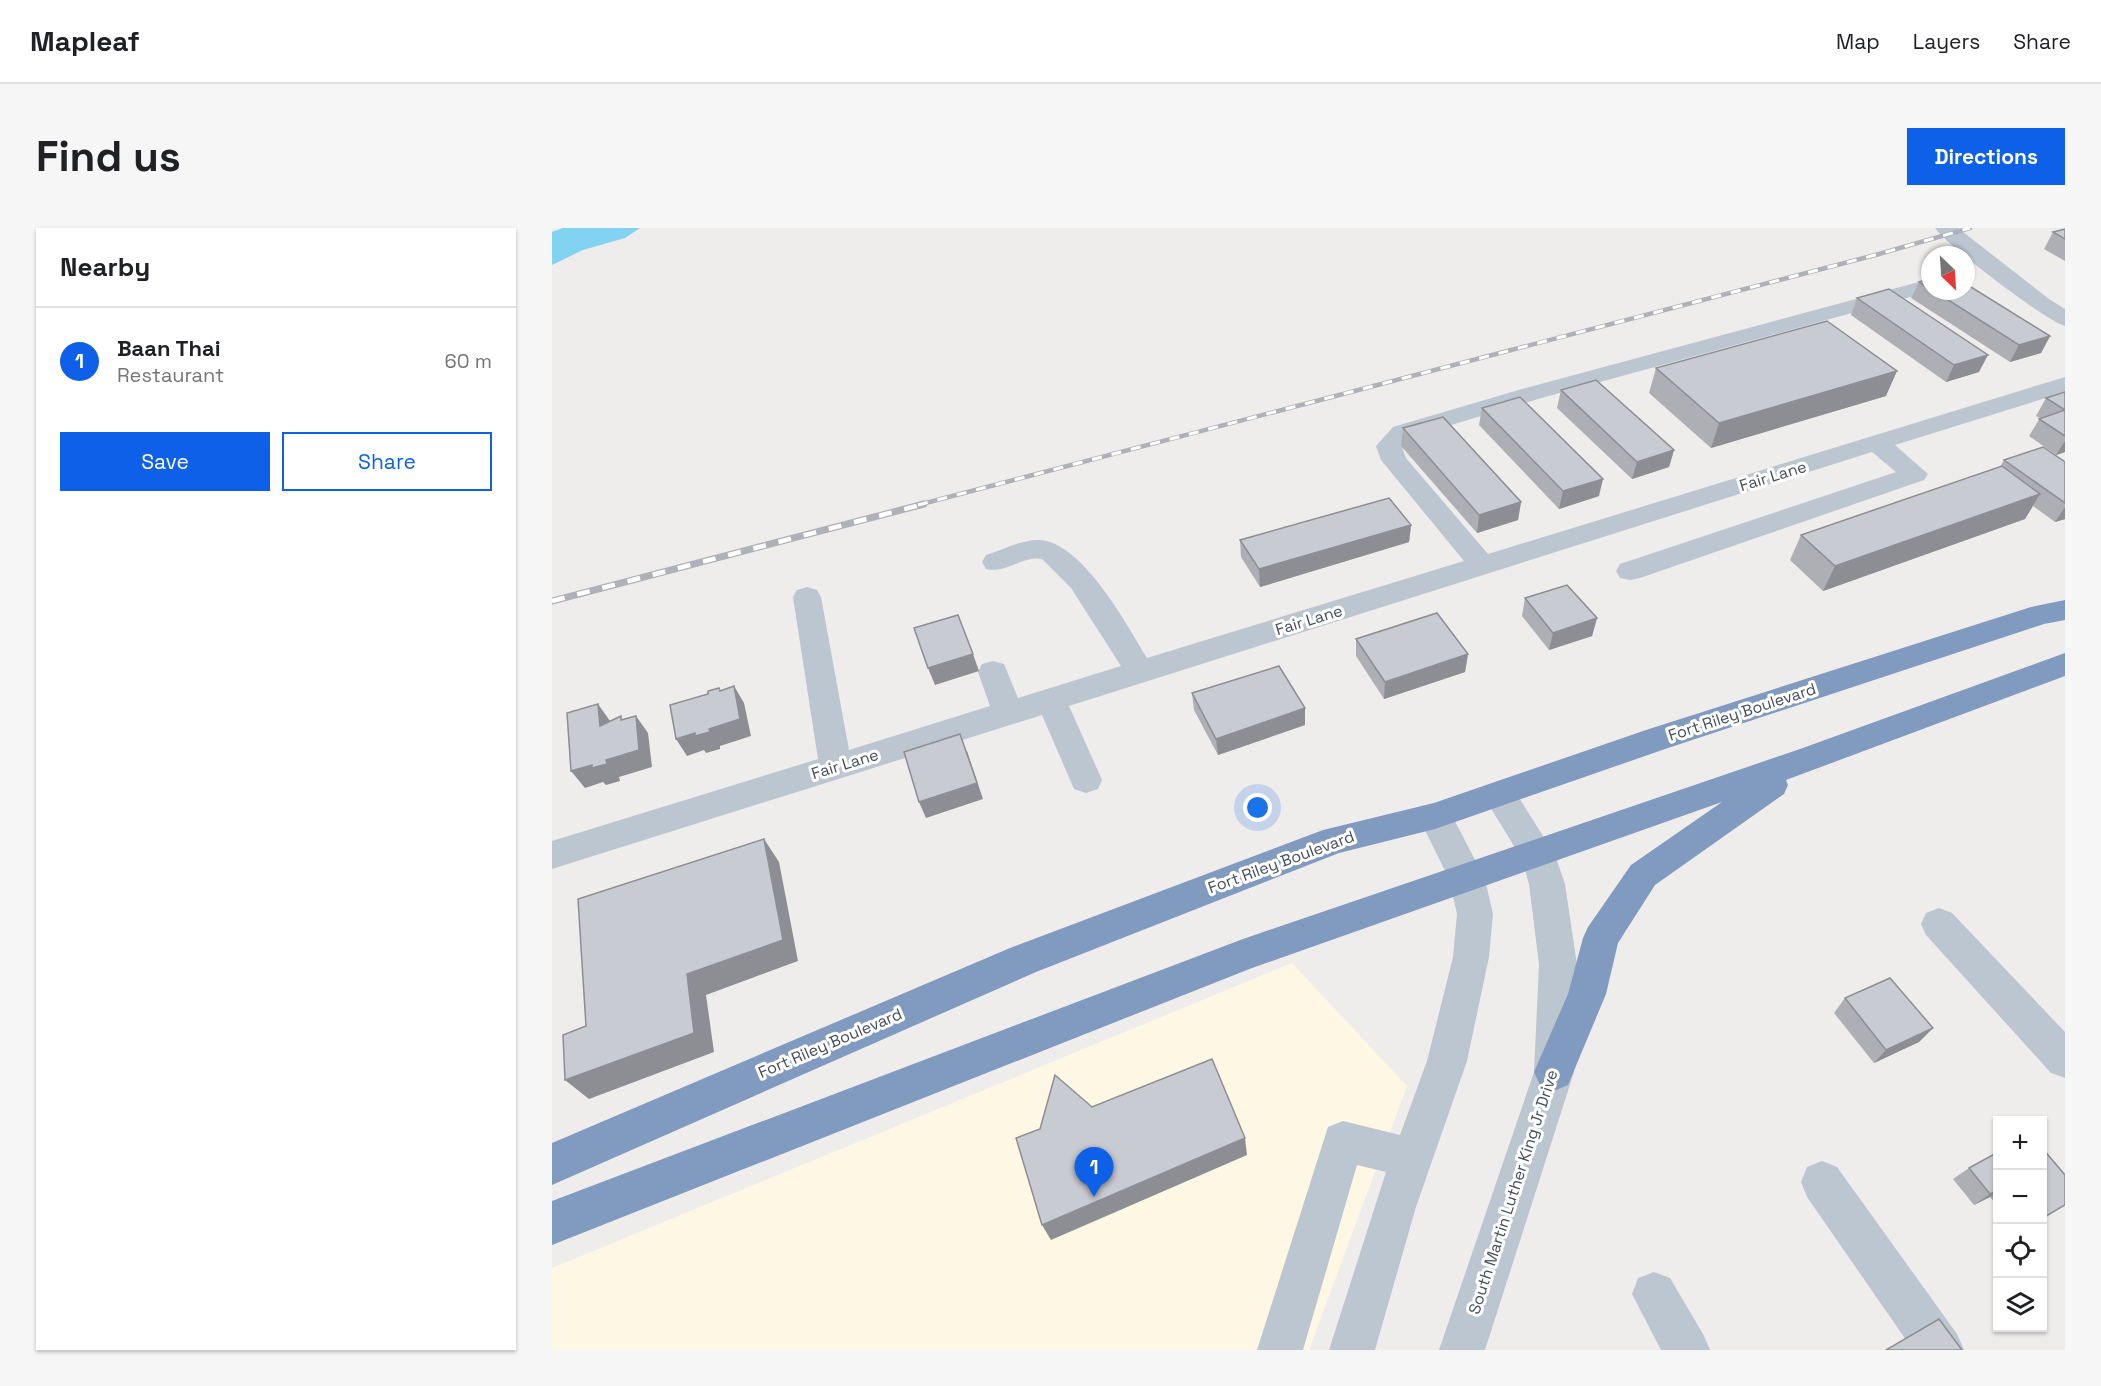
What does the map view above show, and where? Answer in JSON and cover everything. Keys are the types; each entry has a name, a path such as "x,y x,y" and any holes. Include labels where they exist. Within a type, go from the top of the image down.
{"highway":[{"name":"Fort Riley Boulevard","path":"552,1164 1023,960 1335,840 1435,816 1657,739 2041,614 2065,610"},
{"path":"552,1223 1243,955 1538,855 1811,758 2065,664"},
{"path":"1554,1072 1587,994 1601,938 1643,875 1811,758"}],"street":[{"path":"1945,228 1987,271 2065,319"},
{"path":"1483,566 1394,460 1389,446 1402,432 1530,394 1921,287"},
{"name":"Fair Lane","path":"552,855 2065,384"},
{"path":"1630,571 1915,474 1876,443"},
{"path":"996,562 1040,549 1049,551 1071,571 1109,618 1140,673"},
{"path":"807,597 836,767"},
{"path":"993,672 1008,714"},
{"path":"1051,700 1086,780"},
{"name":"South Martin Luther King Jr Drive","path":"1462,1350 1554,1072 1558,965 1547,884 1538,855 1499,794"},
{"path":"1352,1350 1395,1207 1447,1061 1471,957 1475,914 1467,879 1435,816"},
{"path":"1939,924 2065,1060"},
{"path":"1280,1350 1343,1141 1413,1158"},
{"path":"1822,1182 1941,1350"},
{"path":"1654,1294 1687,1350"}],"shaded area":[{"path":"1292,963 1407,1086 1309,1350 552,1350 552,1268"}],"water":[{"path":"563,228 640,228 625,238 583,250 552,265 552,232"}],"building":[{"path":"2065,229 2065,239 2053,232"},
{"path":"1889,289 1988,355 1954,365 1857,298"},
{"path":"1975,290 2050,336 2019,345 1948,300 1975,300"},
{"path":"1827,321 1897,371 1719,423 1656,368"},
{"path":"1596,380 1674,450 1637,462 1561,390"},
{"path":"2065,392 2065,410 2046,398"},
{"path":"1520,397 1603,479 1563,491 1482,408"},
{"path":"2065,410 2065,436 2039,419"},
{"path":"1443,417 1521,502 1479,515 1403,428"},
{"path":"2043,447 2065,462 2065,503 2004,460"},
{"path":"2002,466 2040,494 1835,566 1801,535"},
{"path":"1389,498 1411,525 1259,569 1240,540"},
{"path":"1567,585 1597,618 1553,633 1525,598"},
{"path":"1437,613 1468,654 1385,682 1356,639"},
{"path":"958,615 973,654 928,668 914,628"},
{"path":"1279,666 1305,708 1216,739 1192,693"},
{"path":"734,686 740,719 709,729 710,732 695,736 695,733 676,739 670,705 708,694 708,691 719,688 720,691"},
{"path":"598,704 600,726 621,716 621,720 636,716 639,750 606,760 607,764 592,768 592,765 571,771 567,713"},
{"path":"960,734 977,783 919,802 904,752"},
{"path":"764,839 783,940 687,974 694,1033 565,1080 563,1035 586,1026 578,899"},
{"path":"1890,978 1933,1028 1886,1050 1845,998"},
{"path":"1212,1059 1245,1138 1042,1225 1016,1138 1040,1129 1055,1075 1092,1107"},
{"path":"2047,1154 2065,1175 2065,1205 2047,1216"},
{"path":"1993,1155 1993,1192 1990,1194 1969,1168"},
{"path":"1939,1319 1962,1350 1886,1350"}],"railway":[{"path":"918,505 1879,254 1970,228"},
{"path":"552,601 924,504"}],"place":[{"name":"Baan Thai","path":"1094,1197"}]}
